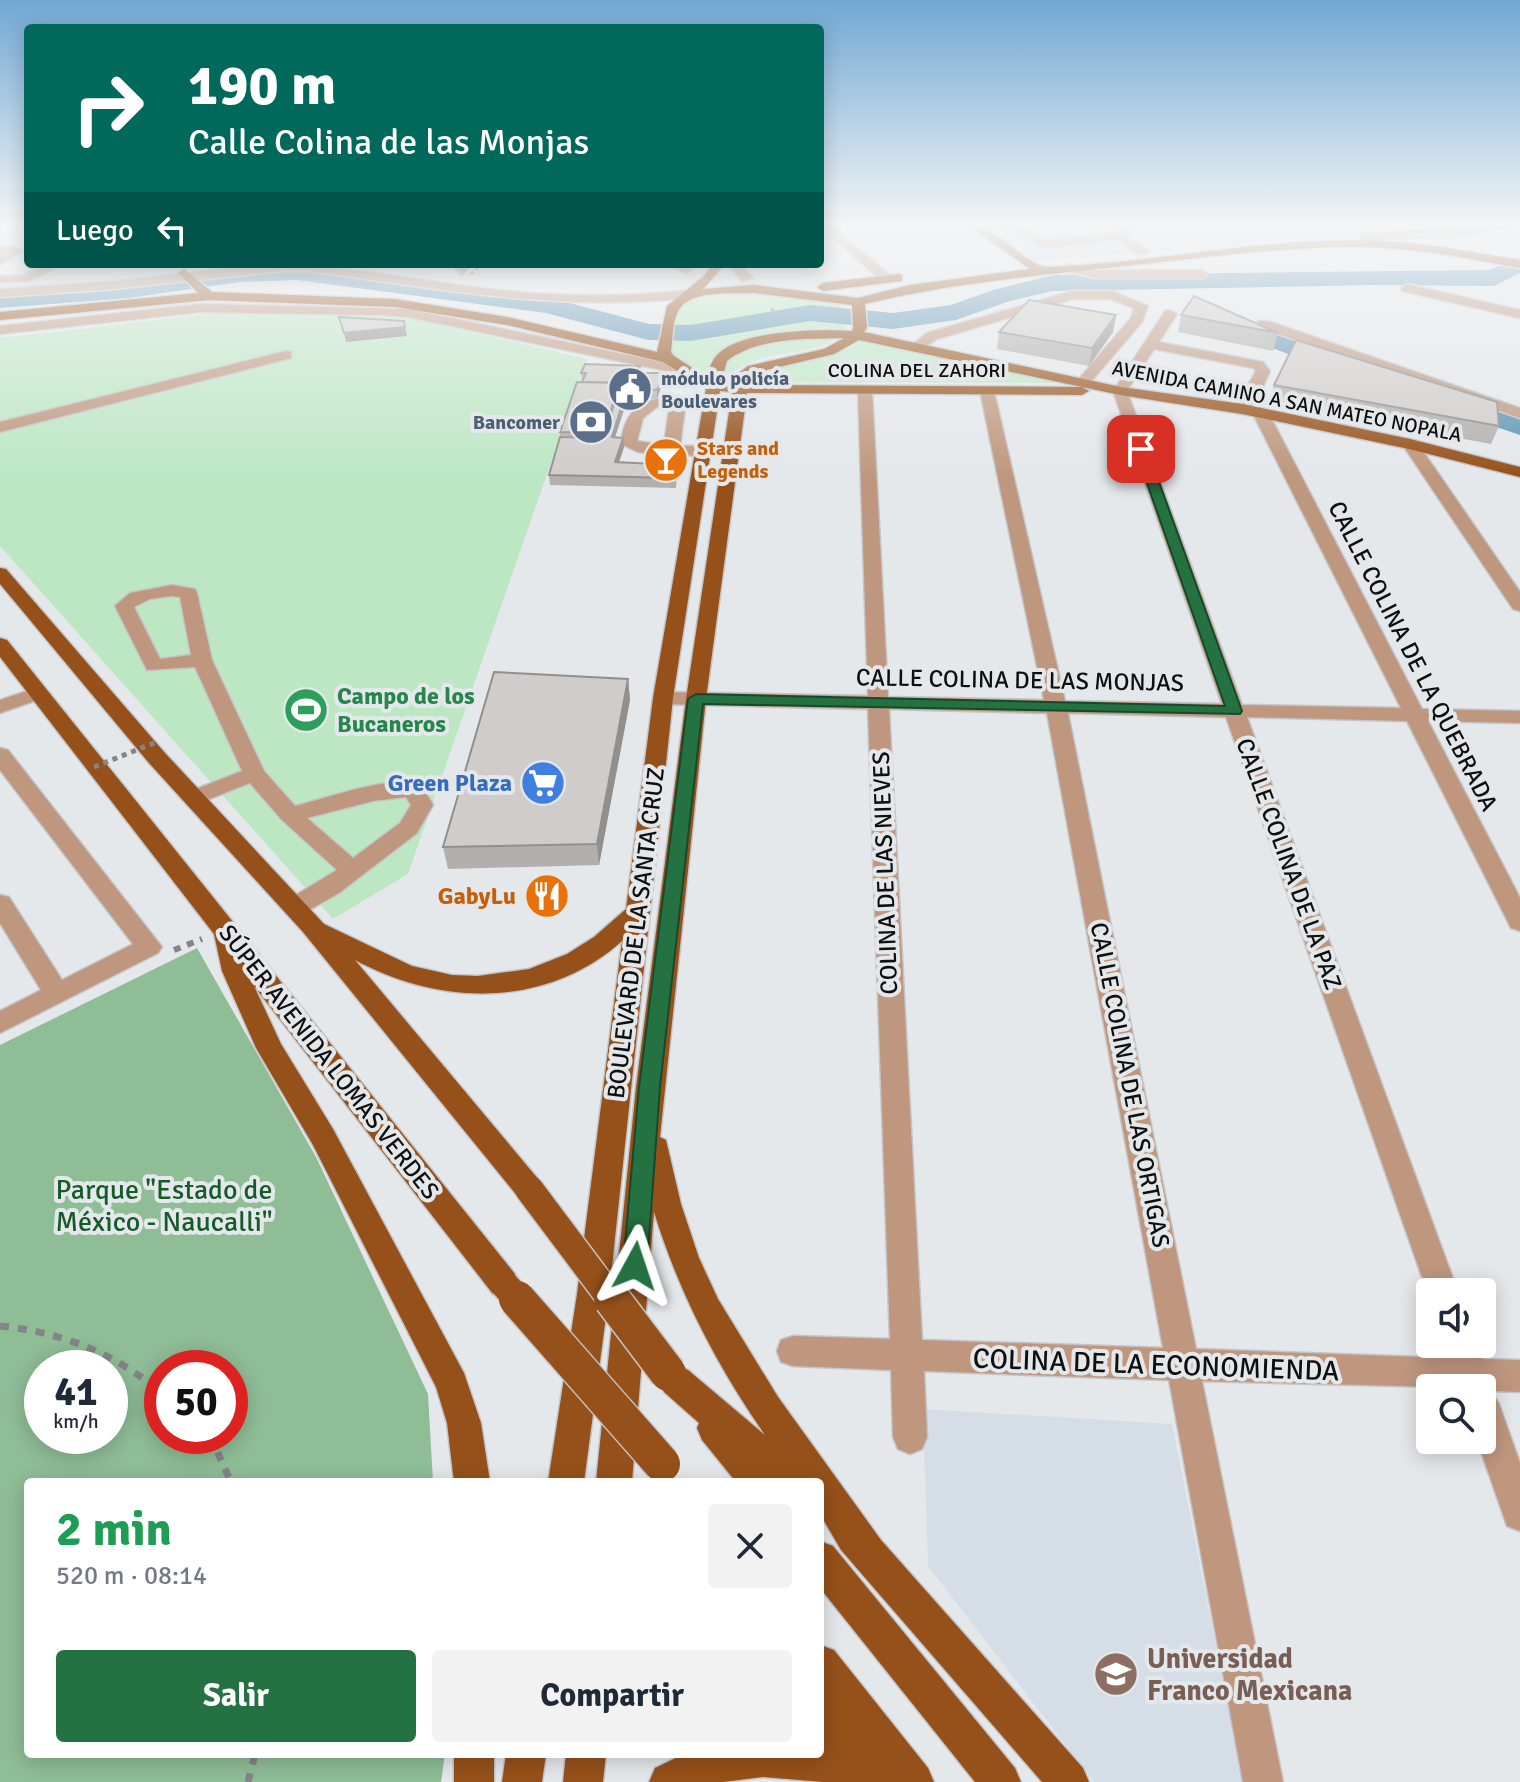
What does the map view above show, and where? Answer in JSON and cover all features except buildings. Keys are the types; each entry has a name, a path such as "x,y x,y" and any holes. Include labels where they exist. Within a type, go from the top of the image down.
{"main road":[{"path":"0,316 58,309"},
{"path":"441,309 507,321 668,359 681,370 714,386"},
{"path":"668,359 664,342 673,309"},
{"path":"833,309 858,319"},
{"path":"740,389 745,375 753,369 843,346 858,319 875,309"},
{"name":"AVENIDA CAMINO A SAN MATEO NOPALA","path":"858,319 916,347 1120,391 1251,411 1410,444 1520,472"},
{"name":"BOULEVARD DE LA SANTA CRUZ","path":"567,1478 593,1294 663,698 714,386 722,356 740,346 811,335 858,319"},
{"name":"COLINA DEL ZAHORI","path":"714,386 740,389 1120,391"},
{"name":"BOULEVARD DE LA SANTA CRUZ","path":"614,1478 650,1087 696,699 740,389"},
{"path":"0,573 194,798 312,926 529,1189 672,1377 755,1478"},
{"name":"SÚPER AVENIDA LOMAS VERDES","path":"0,644 504,1284 669,1475"},
{"path":"312,926 404,973 439,983 468,985 534,977 568,965 598,947 639,911"},
{"path":"223,926 235,971 269,1048 384,1248 452,1384 464,1423 471,1478"},
{"path":"650,1087 659,1177 673,1229 699,1291 736,1362 817,1478"},
{"path":"672,1377 788,1478"},
{"path":"824,1488 866,1548 1069,1782"},
{"path":"824,1510 866,1548"},
{"path":"824,1564 1001,1782"},
{"path":"824,1669 914,1782"},
{"path":"824,1717 865,1775"},
{"path":"474,1758 474,1782"},
{"path":"522,1782 525,1758"},
{"path":"583,1782 586,1758"},
{"path":"669,1782 688,1770 741,1758"},
{"path":"797,1758 811,1759 865,1775"}],"street":[{"path":"0,330 190,309"},
{"path":"271,309 408,313 681,370"},
{"path":"916,347 932,336 1028,309"},
{"path":"1084,381 1137,319 1140,309"},
{"path":"1499,309 1520,314"},
{"path":"1120,391 1170,314"},
{"path":"1263,324 1520,413"},
{"path":"1150,344 1258,365 1263,371 1251,411"},
{"path":"0,427 286,355"},
{"name":"COLINA DE LAS NIEVES","path":"865,390 910,1437"},
{"name":"CALLE COLINA DE LAS ORTIGAS","path":"987,391 1056,707 1263,1782"},
{"name":"CALLE COLINA DE LA PAZ","path":"1120,391 1437,1278"},
{"name":"CALLE COLINA DE LA QUEBRADA","path":"1251,411 1520,922"},
{"path":"1410,444 1520,605"},
{"path":"667,467 671,450 704,451"},
{"path":"202,660 154,666 124,606 131,598 177,590 188,593 202,660 254,774 290,815 353,871"},
{"path":"0,695 34,688"},
{"path":"0,707 34,688"},
{"name":"CALLE COLINA DE LAS MONJAS","path":"663,698 1520,717"},
{"path":"0,755 149,947 0,1023"},
{"path":"194,798 254,774"},
{"path":"290,815 373,794 413,789 422,805 409,828 353,871 295,907"},
{"path":"0,903 57,994"},
{"name":"COLINA DE LA ECONOMIENDA","path":"793,1351 1416,1375"},
{"name":"COLINA DE LA ECONOMIENDA","path":"1496,1377 1520,1376"},
{"path":"1496,1444 1520,1513"}],"path":[{"path":"770,309 796,321"},
{"path":"94,767 159,741"},
{"path":"0,1326 33,1328 83,1344 144,1377"},
{"path":"218,1454 229,1478"},
{"path":"248,1782 254,1758"}],"shaded area":[{"name":"Universidad Franco Mexicana","path":"923,1409 1172,1424 1243,1782 1094,1782 928,1566"}],"green space":[{"path":"679,309 843,309 845,329 826,344 764,358 712,381 696,373 669,350"},
{"name":"Campo de los Bucaneros","path":"208,314 403,316 587,359 408,874 333,919 0,546 0,338"},
{"path":"864,340 1078,383 751,382 757,372 845,350"},
{"name":"Parque \"Estado de México - Naucalli\"","path":"197,948 316,1157 428,1394 433,1478 24,1478 24,1758 444,1758 441,1782 0,1782 0,1045"}],"waterway":[{"path":"563,309 648,332 691,333 810,313 893,321 964,309"},
{"path":"1216,318 1353,368"},
{"path":"1438,398 1520,426"}],"place":[{"name":"módulo policía Boulevares","path":"630,389"},
{"name":"Bancomer","path":"591,422"},
{"name":"Stars and Legends","path":"666,460"},
{"name":"Campo de los Bucaneros","path":"306,710"},
{"name":"Green Plaza","path":"543,783"},
{"name":"GabyLu","path":"547,896"},
{"name":"Universidad Franco Mexicana","path":"1116,1674"}],"route":[{"path":"635,1266 650,1087 696,699 1234,711 1141,449"}]}
